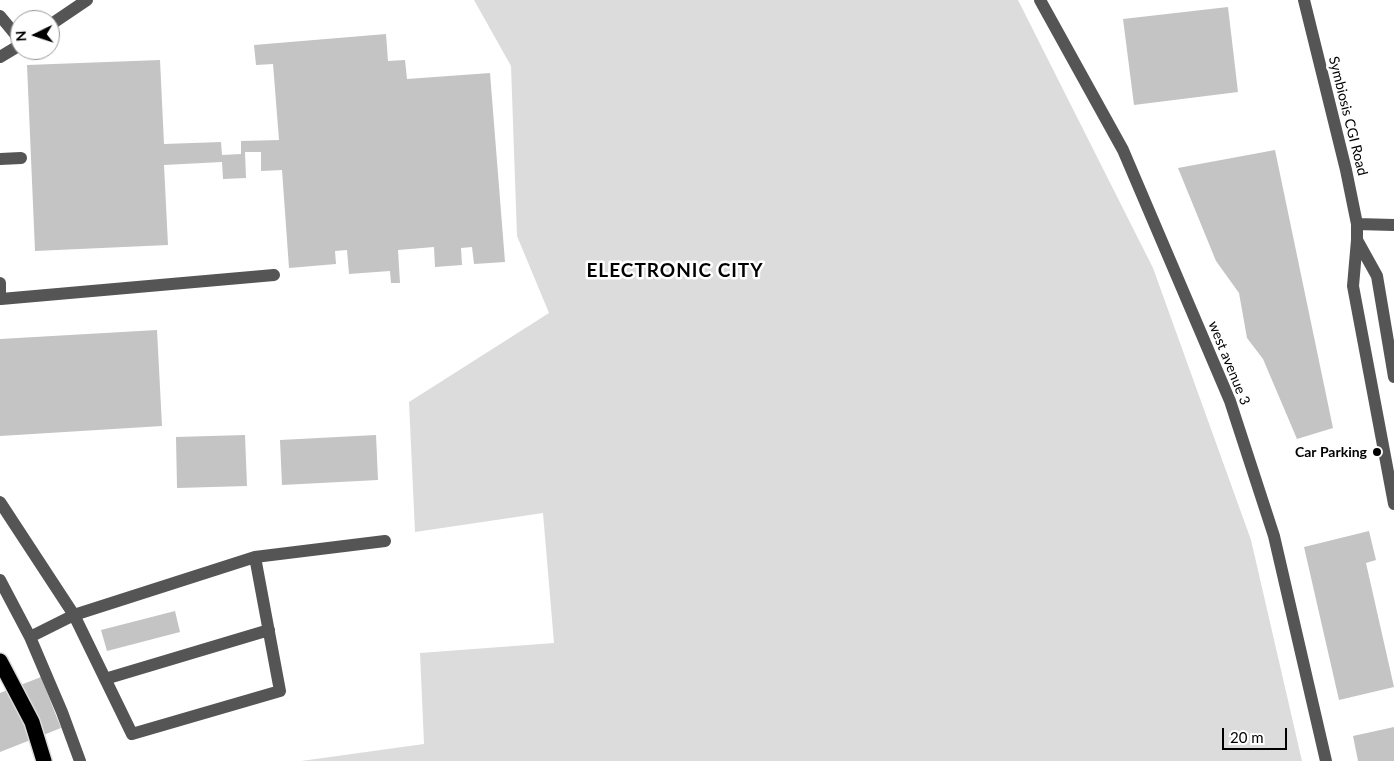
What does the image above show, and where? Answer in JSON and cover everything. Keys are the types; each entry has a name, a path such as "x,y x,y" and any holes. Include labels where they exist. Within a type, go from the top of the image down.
{"highway":[{"path":"0,662 32,722 44,761"}],"street":[{"path":"60,18 87,0"},
{"name":"west avenue 3","path":"1040,0 1123,150 1230,401 1274,536 1326,761"},
{"name":"Symbiosis CGI Road","path":"1304,0 1346,170 1357,224 1352,286 1394,504"},
{"path":"0,16 10,28"},
{"path":"0,158 21,158"},
{"path":"1357,224 1394,226"},
{"name":"Symbiosis CGI Road","path":"1357,240 1377,276 1394,377"},
{"path":"0,283 0,299 274,275"},
{"path":"0,502 74,615 132,734 280,692 255,557"},
{"path":"30,637 74,615 255,557 385,541"},
{"path":"0,580 30,637 62,712 80,761"},
{"path":"105,679 269,630"}],"shaded area":[{"path":"474,0 1018,0 1153,268 1251,540 1302,761 301,761 424,744 420,653 554,643 543,513 415,532 409,402 549,313 517,236 511,66"}],"building":[{"path":"1228,7 1238,92 1134,105 1123,19"},
{"path":"386,34 388,61 405,60 407,79 490,73 505,262 474,264 472,247 461,248 462,265 435,267 434,247 398,250 400,283 391,283 390,271 349,274 347,250 335,251 336,264 289,268 282,170 261,171 261,152 245,152 246,178 223,179 222,162 164,165 168,245 35,251 27,65 160,60 164,144 221,142 222,155 241,154 241,141 279,140 273,64 256,65 254,45"},
{"path":"1275,150 1333,428 1297,439 1263,359 1247,338 1239,293 1216,261 1178,168"},
{"path":"157,330 162,426 0,436 0,339"},
{"path":"245,435 247,486 177,488 176,437"},
{"path":"376,435 378,480 282,485 280,440"},
{"path":"1369,531 1376,560 1366,563 1394,687 1339,700 1304,547"},
{"path":"175,611 180,632 107,651 101,630"},
{"path":"41,677 61,728 0,752 0,693"},
{"path":"1394,727 1394,761 1358,761 1353,736"}],"place":[{"name":"Car Parking","path":"1377,452"}],"district":[{"name":"ELECTRONIC CITY","path":"675,271"}]}
